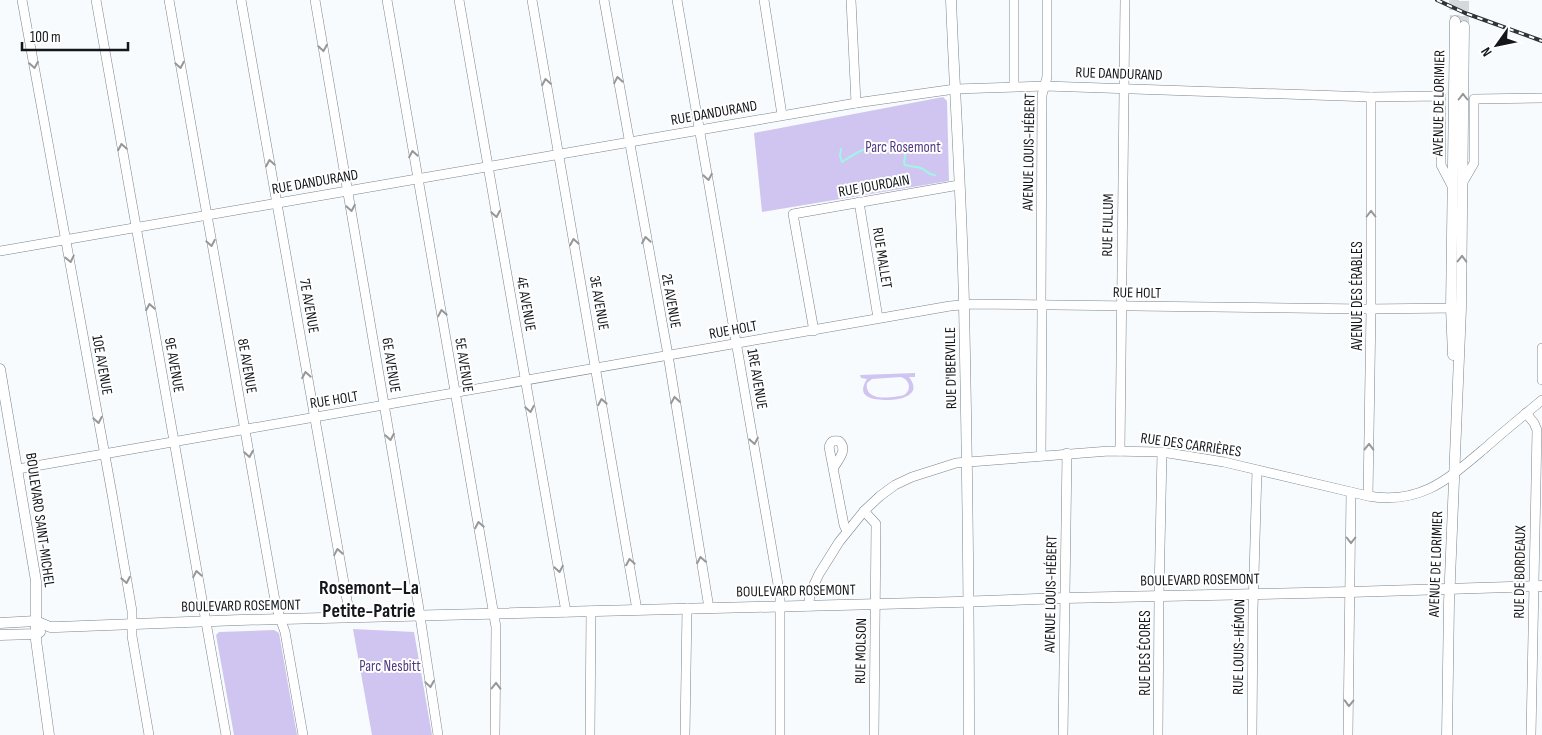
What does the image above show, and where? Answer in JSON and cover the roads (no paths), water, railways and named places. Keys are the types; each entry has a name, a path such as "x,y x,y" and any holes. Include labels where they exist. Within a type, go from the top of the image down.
{"main road":[{"name":"RUE D'IBERVILLE","path":"951,0 964,305 968,462 970,602 968,735"},
{"name":"AVENUE DE LORIMIER","path":"1447,735 1457,394 1453,374 1463,182 1459,24 1452,186 1456,308"},
{"name":"BOULEVARD SAINT-MICHEL","path":"0,370 36,581 36,634 49,735"},
{"name":"BOULEVARD ROSEMONT","path":"0,635 36,634 50,627 350,617 1538,586"},
{"name":"BOULEVARD ROSEMONT","path":"0,623 36,621 50,627"}],"street":[{"name":"10E AVENUE","path":"22,0 132,611 132,636 149,735"},
{"name":"9E AVENUE","path":"96,0 226,735"},
{"name":"8E AVENUE","path":"169,0 276,606 285,632 303,735"},
{"name":"7E AVENUE","path":"241,0 350,617"},
{"name":"6E AVENUE","path":"315,0 420,616 438,735"},
{"name":"5E AVENUE","path":"387,0 496,627 495,735"},
{"name":"4E AVENUE","path":"459,0 566,612"},
{"name":"3E AVENUE","path":"532,0 637,610"},
{"name":"2E AVENUE","path":"604,0 668,356 709,608"},
{"name":"1RE AVENUE","path":"677,0 780,593 780,735"},
{"path":"764,0 782,115"},
{"path":"851,0 856,103"},
{"path":"1014,0 1014,86"},
{"name":"AVENUE LOUIS-HÉBERT","path":"1041,456 1042,95 1046,77 1047,0"},
{"name":"RUE FULLUM","path":"1120,451 1125,0"},
{"name":"RUE DANDURAND","path":"0,251 630,143 782,115 955,89 1045,86 1371,97 1441,96"},
{"name":"AVENUE DE LORIMIER","path":"1441,96 1441,165 1452,186"},
{"name":"AVENUE DES ÉRABLES","path":"1368,496 1371,309 1371,97"},
{"name":"AVENUE DE LORIMIER","path":"1463,182 1474,163 1474,99 1542,98"},
{"name":"RUE JOURDAIN","path":"814,331 794,214 959,185"},
{"name":"RUE MALLET","path":"859,202 878,318"},
{"name":"RUE HOLT","path":"18,469 814,331 878,318 964,305 1371,309 1456,308"},
{"path":"1542,348 1542,380"},
{"name":"RUE DES CARRIÈRES","path":"808,606 819,574 847,531 864,511 880,496 904,481 956,463 1067,453 1162,452 1224,462 1368,496 1386,498 1416,494 1441,484 1542,400"},
{"name":"RUE DE BORDEAUX","path":"1526,413 1537,430 1538,586 1531,735"},
{"name":"RUE DES ÉCORES","path":"1158,735 1158,596 1162,452"},
{"name":"AVENUE LOUIS-HÉBERT","path":"1063,735 1067,453"},
{"path":"834,467 844,525 847,531"},
{"name":"RUE LOUIS-HÉMON","path":"1252,735 1257,470"},
{"path":"1348,735 1351,492"},
{"name":"RUE MOLSON","path":"864,511 876,524 874,735"},
{"path":"685,735 687,608"},
{"path":"590,735 591,611"}],"waterway":[{"path":"841,149 840,156 842,162 859,151 870,148 900,148 906,150 905,165 921,168 929,174 935,175"}],"tunnel":[{"path":"1454,0 1455,21"},
{"path":"1464,0 1464,26"}],"railway":[{"path":"1437,0 1465,13 1542,41"}],"district":[{"name":"Rosemont–La Petite-Patrie","path":"369,600"}],"park label":[{"name":"Parc Rosemont","path":"903,147"},
{"name":"Parc Nesbitt","path":"390,666"}]}
